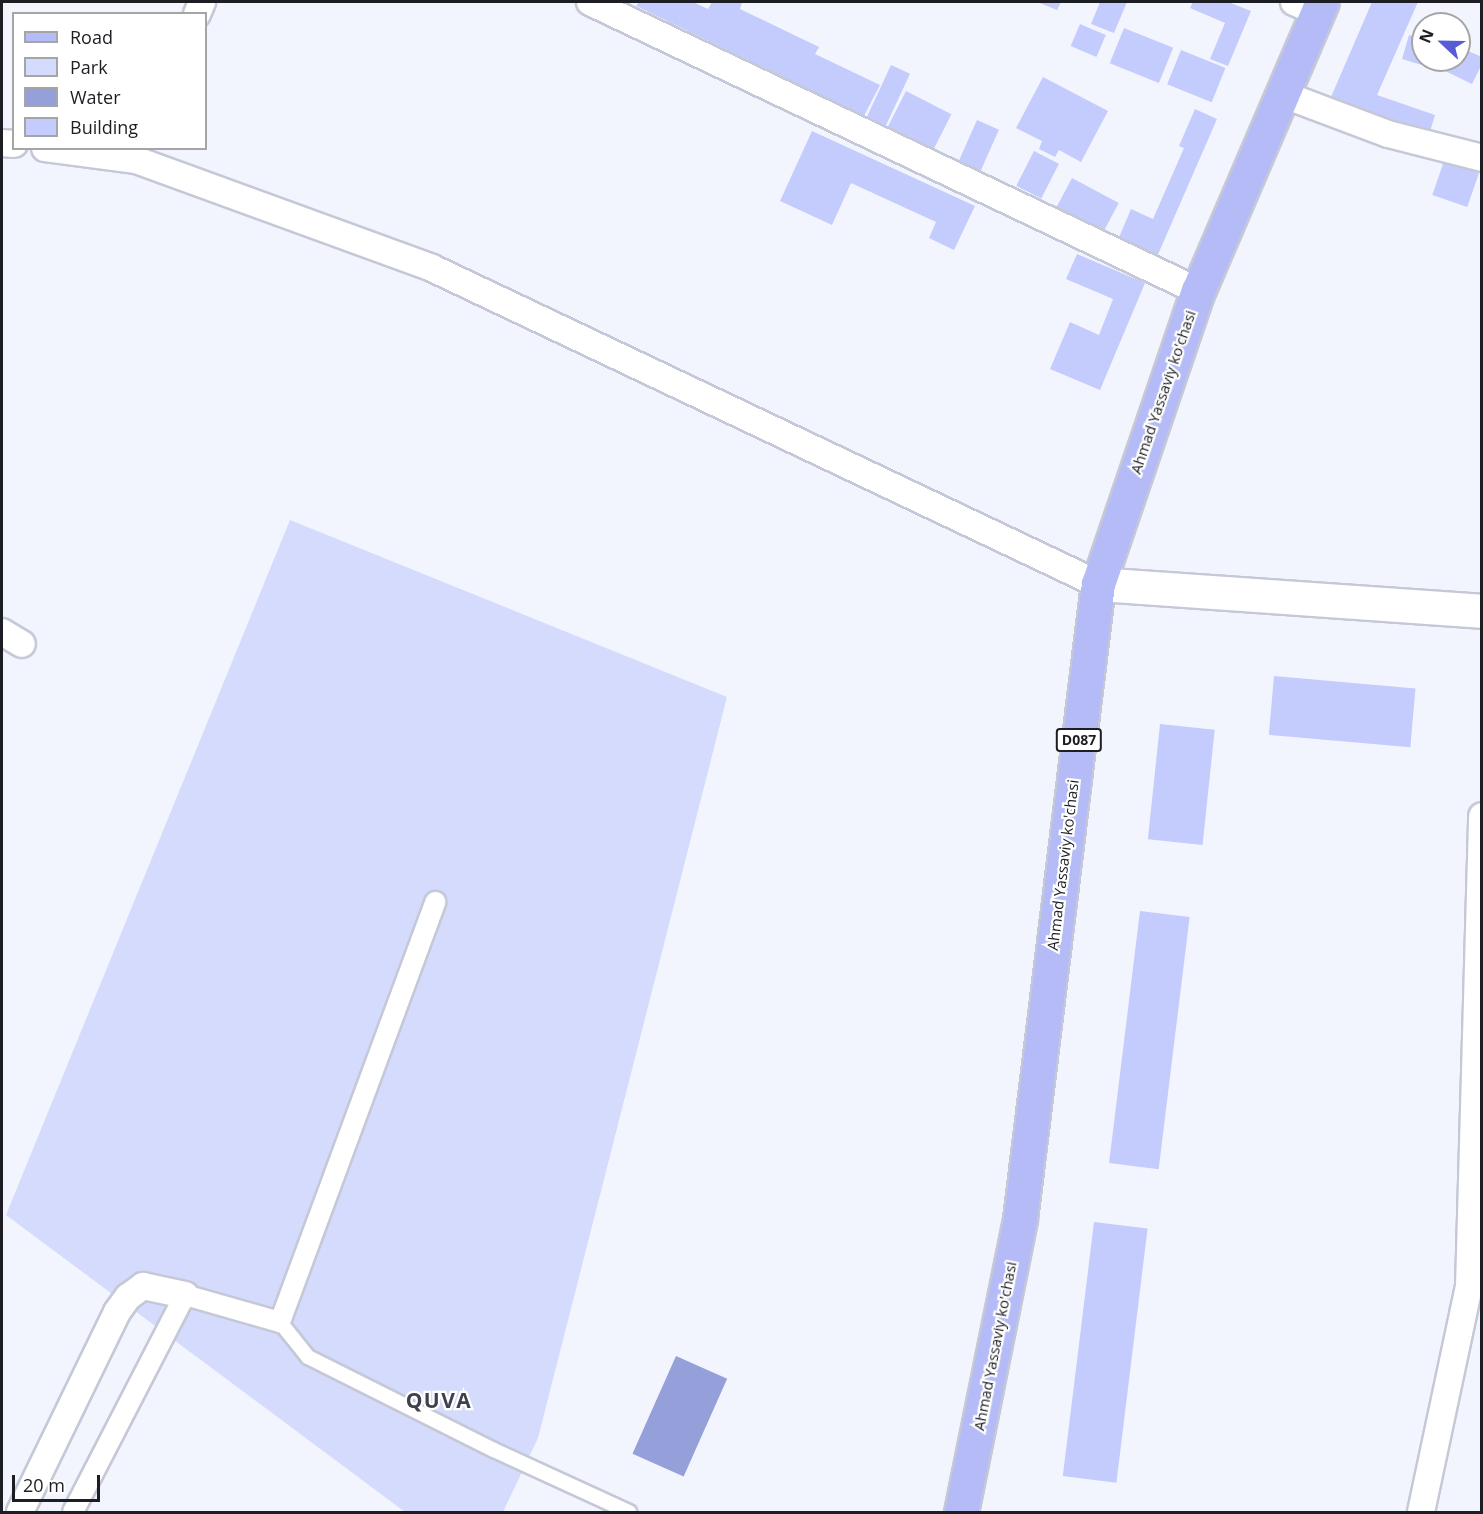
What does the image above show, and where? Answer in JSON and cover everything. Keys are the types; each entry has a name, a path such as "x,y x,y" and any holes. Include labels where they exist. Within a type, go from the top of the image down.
{"main road":[{"name":"Ahmad Yassaviy ko'chasi","path":"961,1512 1020,1219 1098,584 1198,291 1282,94 1311,5"}],"street":[{"path":"590,2 1198,291"},
{"path":"1282,94 1388,134 1482,158"},
{"path":"76,150 139,154 432,268 1098,584 1482,611"},
{"path":"1421,1512 1468,1287 1478,1047 1482,816"},
{"path":"20,1512 117,1312 128,1297 143,1286 185,1295 280,1322 435,902"},
{"path":"72,1512 185,1295"}],"lane":[{"path":"280,1322 308,1357 494,1450 629,1512"}],"green space":[{"path":"290,520 727,697 538,1438 503,1512 405,1512 6,1215"}],"water":[{"path":"676,1356 727,1379 684,1477 632,1454"}],"building":[{"path":"639,2 693,2 708,9 712,2 742,2 740,9 819,47 815,54 880,85 864,116 636,6"},
{"path":"1037,2 1061,2 1057,10"},
{"path":"1100,2 1127,2 1114,33 1091,24"},
{"path":"1193,2 1228,2 1251,11 1228,66 1210,59 1225,23 1190,8"},
{"path":"1372,2 1418,2 1414,12 1411,12 1411,18 1377,95 1435,115 1429,135 1389,122 1331,97"},
{"path":"1080,24 1106,35 1096,57 1071,46"},
{"path":"1124,28 1173,48 1159,83 1110,63"},
{"path":"1409,35 1411,36 1411,62 1402,59"},
{"path":"1181,50 1226,68 1212,102 1167,84"},
{"path":"1471,52 1482,57 1482,64 1472,84 1447,72 1471,72"},
{"path":"891,65 910,74 885,128 866,119"},
{"path":"1043,77 1108,111 1081,162 1059,150 1055,157 1039,149 1042,141 1016,128"},
{"path":"906,91 951,114 933,150 888,127"},
{"path":"1195,109 1217,119 1156,259 1117,242 1131,209 1153,219 1184,148 1179,146"},
{"path":"977,120 999,130 980,173 958,163"},
{"path":"812,131 975,206 954,250 929,238 936,222 851,183 832,225 780,201"},
{"path":"1034,151 1059,164 1041,198 1016,186"},
{"path":"1444,161 1479,173 1467,207 1432,195"},
{"path":"1072,178 1119,203 1102,234 1056,209"},
{"path":"1077,254 1145,283 1100,390 1050,369 1070,322 1099,335 1113,299 1066,279"},
{"path":"1274,676 1415,688 1410,747 1269,735"},
{"path":"1160,724 1215,730 1203,845 1148,839"},
{"path":"1140,911 1190,917 1159,1169 1109,1163"},
{"path":"1094,1222 1148,1229 1116,1483 1063,1476"}],"district":[{"name":"QUVA","path":"439,1400"}]}
